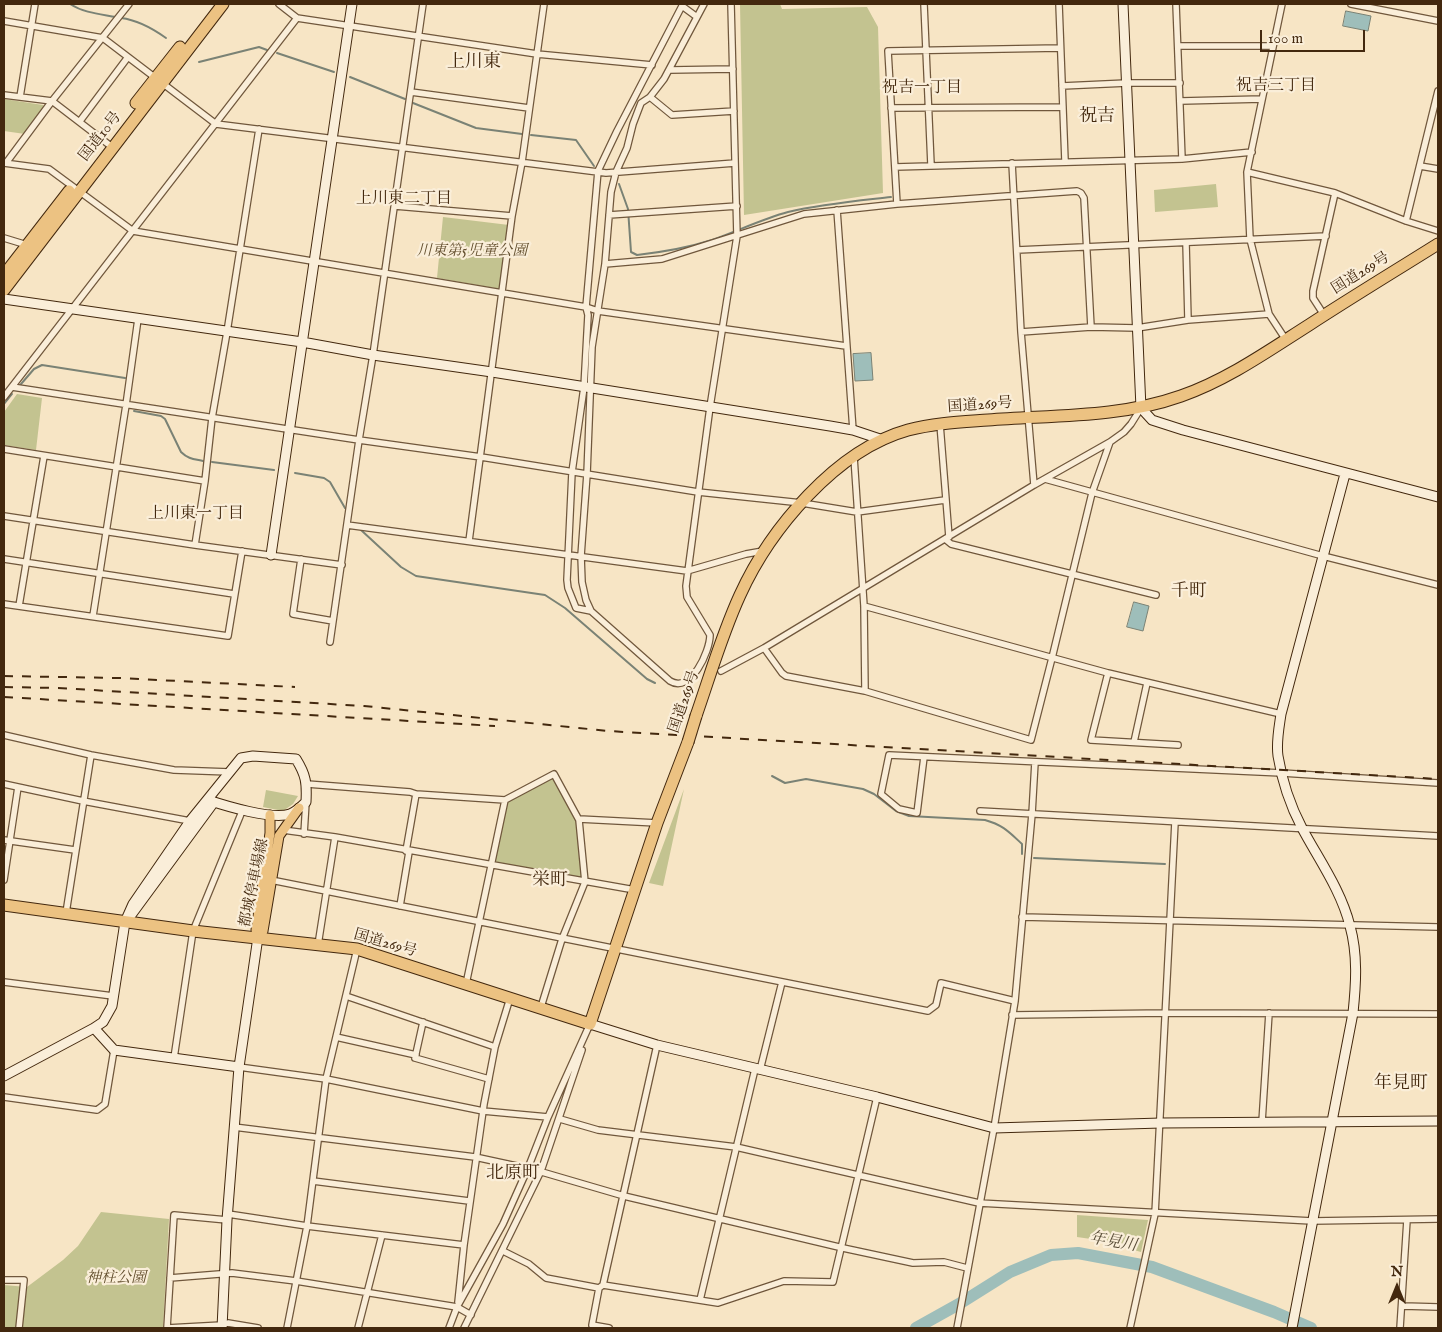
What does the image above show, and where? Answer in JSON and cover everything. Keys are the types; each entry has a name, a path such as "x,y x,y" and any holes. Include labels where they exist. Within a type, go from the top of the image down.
{"highway":[{"name":"国道10号","path":"159,81 214,4"},
{"name":"国道10号","path":"4,290 109,145 223,4"},
{"name":"国道10号","path":"4,275 27,245 76,189"},
{"name":"国道269号","path":"4,905 194,931 357,949 590,1024 658,823 740,595 763,552 776,533 822,483 854,455 883,440 907,431 940,424 1112,412 1141,408 1181,396 1213,383 1286,340 1438,244"}],"main road":[{"name":"都城停車場線","path":"258,938 262,931 279,836 303,805"},
{"name":"都城停車場線","path":"258,938 256,930 270,833 270,816"}],"street":[{"path":"20,97 35,4"},
{"path":"130,4 5,163 49,169 133,231 586,307 598,311 846,346"},
{"path":"279,4 297,18 538,54 652,65"},
{"path":"271,555 352,4"},
{"path":"330,642 423,4"},
{"path":"469,541 512,216 522,162 544,4"},
{"path":"591,611 576,608 572,601 567,580 567,555 572,472 598,311 611,192 616,172 627,148 641,103 650,97 670,70 704,4"},
{"path":"697,17 682,5 617,130 598,171 586,307 588,315 587,474 581,556 582,582 586,600 591,611 674,684 683,684 692,678 702,665 710,642 710,635 687,597 686,586 710,407 737,236 731,4"},
{"path":"924,4 931,165"},
{"path":"1059,4 1065,161"},
{"path":"721,671 764,648 1034,485 1110,442 1124,432 1141,408 1123,4"},
{"path":"1176,4 1182,159"},
{"path":"1282,4 1247,172 1250,239 1269,314 1286,340"},
{"path":"1351,4 1438,20"},
{"path":"4,397 297,18"},
{"path":"4,21 102,38 216,124 598,171 616,172 735,163"},
{"path":"1179,46 1273,46"},
{"path":"897,204 888,51 1060,48"},
{"path":"80,122 128,57"},
{"path":"670,70 733,69"},
{"path":"1062,86 1180,83"},
{"path":"1406,221 1438,91"},
{"path":"411,92 529,108"},
{"path":"4,95 52,101 109,145"},
{"path":"650,97 672,115 734,111"},
{"path":"1181,101 1262,99"},
{"path":"891,108 1063,107"},
{"path":"195,545 212,418 258,129"},
{"path":"895,167 1182,159 1252,152"},
{"path":"1012,163 1021,332 1034,485"},
{"path":"1420,166 1438,169"},
{"path":"1247,172 1335,193 1406,221 1438,231"},
{"path":"604,264 662,259 804,214 897,204 1077,191 1084,198 1085,247 1091,328"},
{"path":"1324,315 1313,298 1335,193"},
{"path":"395,206 512,216"},
{"path":"609,215 736,206"},
{"path":"837,210 853,430"},
{"path":"1017,250 1326,236"},
{"path":"4,238 27,245"},
{"path":"1186,243 1188,320"},
{"path":"4,299 302,342 373,355 492,372 853,430 883,440"},
{"path":"1021,332 1091,328 1137,328 1188,320 1269,314"},
{"path":"93,616 138,319"},
{"path":"12,387 481,457 698,492 857,512 945,500"},
{"path":"1141,408 1152,420 1183,430 1438,497"},
{"path":"940,424 947,538 951,544 1156,594"},
{"path":"764,648 786,676 866,691 1031,740 1092,493 1110,442"},
{"path":"4,449 205,481"},
{"path":"854,455 864,606 866,691"},
{"path":"18,606 44,456"},
{"path":"1292,1328 1353,1014 1356,966 1350,925 1331,878 1303,829 1288,795 1278,746 1281,714 1345,474"},
{"path":"1045,479 1323,556 1438,585"},
{"path":"4,516 342,565"},
{"path":"347,525 687,571 746,554 763,552"},
{"path":"4,604 228,636 242,552"},
{"path":"4,559 234,594"},
{"path":"301,559 294,614 333,620"},
{"path":"864,606 1108,673 1281,714"},
{"path":"1108,673 1091,740 1178,745"},
{"path":"1134,742 1147,683"},
{"path":"4,735 91,755 174,770 230,772"},
{"path":"66,913 91,755"},
{"path":"924,757 917,813 899,809 881,794 889,755 1282,773 1438,783"},
{"path":"125,922 139,906 241,758 296,759 304,772 307,784 303,805 304,834"},
{"path":"957,1328 994,1128 1015,1001 1035,762"},
{"path":"307,784 505,800 554,774 579,819 585,882 562,939 541,1007"},
{"path":"4,784 83,802 190,821"},
{"path":"4,880 7,840 18,787"},
{"path":"400,906 416,794"},
{"path":"466,984 505,800"},
{"path":"211,801 270,816 290,814 303,805"},
{"path":"4,1076 94,1028 109,1013 125,922 133,904 190,821 211,801"},
{"path":"174,1058 194,931 243,809"},
{"path":"980,811 1438,836"},
{"path":"579,819 658,823"},
{"path":"1130,1328 1155,1214 1175,822"},
{"path":"283,830 335,837 635,890"},
{"path":"318,944 335,837"},
{"path":"7,840 75,850"},
{"path":"271,880 928,1011 936,1005 941,983 1015,1001"},
{"path":"1022,918 1438,927"},
{"path":"222,1327 239,1067 258,938"},
{"path":"287,1328 307,1226 326,1079 357,949"},
{"path":"4,982 113,996"},
{"path":"700,1300 736,1147 782,982"},
{"path":"346,996 496,1047"},
{"path":"457,1307 483,1111 496,1047 510,998"},
{"path":"1012,1015 1166,1013 1438,1014"},
{"path":"1262,1122 1269,1014"},
{"path":"416,1055 423,1022"},
{"path":"590,1024 758,1070 876,1097 994,1128 1161,1123 1438,1120"},
{"path":"449,1328 457,1307 504,1224 548,1117 590,1024"},
{"path":"464,1328 541,1171 560,1119 590,1024"},
{"path":"94,1028 114,1050 326,1079 483,1111 548,1117"},
{"path":"336,1037 416,1055 416,1058 489,1079"},
{"path":"606,1328 592,1325 624,1196 658,1044"},
{"path":"4,1097 98,1110 105,1104 114,1050"},
{"path":"503,1251 529,1264 546,1278 718,1303 784,1281 833,1282 843,1248 876,1097"},
{"path":"560,1119 598,1130 736,1147 979,1203 1312,1222 1438,1219"},
{"path":"234,1126 476,1157 541,1171 624,1196 843,1248 913,1263 944,1262 967,1268"},
{"path":"313,1181 470,1201"},
{"path":"258,1328 228,1323 222,1327 167,1328 174,1215 228,1217 464,1244"},
{"path":"1400,1328 1403,1306 1407,1220"},
{"path":"358,1328 382,1235"},
{"path":"170,1278 225,1274 296,1281 457,1307 471,1315"},
{"path":"4,1280 24,1280 20,1328"},
{"path":"1403,1306 1438,1306"}],"green space":[{"path":"740,4 780,4 782,9 867,7 878,27 883,193 744,215"},
{"path":"4,99 43,105 46,108 25,134 4,131"},
{"path":"1216,184 1218,207 1155,212 1154,190"},
{"name":"川東第5児童公園","path":"443,217 509,225 500,289 437,278"},
{"path":"17,394 42,398 36,450 4,445 4,412"},
{"path":"554,774 579,820 585,882 491,865 505,800"},
{"path":"684,789 663,886 649,883"},
{"path":"266,790 298,796 293,804 283,811 263,807"},
{"name":"神柱公園","path":"101,1212 169,1219 163,1328 4,1328 4,1285 27,1287 63,1260 78,1246"},
{"path":"1077,1215 1148,1220 1141,1252 1098,1240 1077,1237"}],"water":[{"path":"1346,11 1371,16 1368,31 1343,26"},
{"path":"871,353 873,380 855,381 853,354"},
{"path":"1134,602 1149,606 1143,631 1127,627"}],"waterway":[{"path":"70,4 86,11 116,17"},
{"path":"121,18 145,25 166,38"},
{"path":"199,62 259,47 267,50"},
{"path":"277,53 334,72"},
{"path":"350,77 405,99"},
{"path":"413,103 476,128 522,134"},
{"path":"531,135 576,140 594,166"},
{"path":"619,184 628,209 631,252 637,255 703,243 788,212 891,197"},
{"path":"21,384 34,369 42,365 125,378"},
{"path":"4,404 12,394"},
{"path":"134,411 161,416 165,419 181,452 189,457 203,461"},
{"path":"212,462 274,470"},
{"path":"295,473 324,478 330,482 345,508"},
{"path":"361,530 401,567 416,576 545,595 565,608 647,679 655,683"},
{"path":"772,776 785,783 806,779 863,789 874,794 896,811 909,816 985,820 1001,827 1022,844 1022,854"},
{"path":"1034,858 1165,864"},
{"name":"年見川","path":"916,1328 1010,1272 1051,1255 1078,1253 1152,1267 1274,1312 1311,1328"}],"railway":[{"path":"4,676 119,678 295,687"},
{"path":"4,687 58,688 364,706 608,731 1438,779"},
{"path":"4,697 495,726"}],"district":[{"name":"上川東","path":"474,63"},
{"name":"祝吉三丁目","path":"1276,87"},
{"name":"祝吉一丁目","path":"922,89"},
{"name":"祝吉","path":"1097,117"},
{"name":"上川東二丁目","path":"404,200"},
{"name":"上川東一丁目","path":"196,515"},
{"name":"千町","path":"1189,592"},
{"name":"栄町","path":"550,881"},
{"name":"年見町","path":"1401,1084"},
{"name":"北原町","path":"513,1174"}]}
